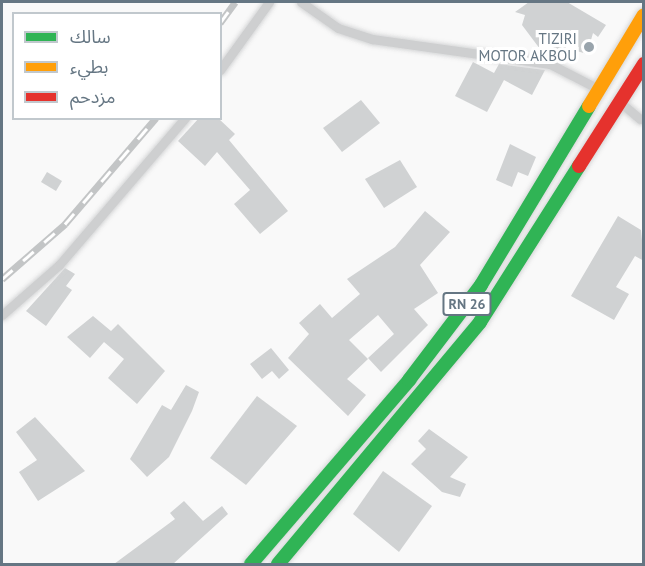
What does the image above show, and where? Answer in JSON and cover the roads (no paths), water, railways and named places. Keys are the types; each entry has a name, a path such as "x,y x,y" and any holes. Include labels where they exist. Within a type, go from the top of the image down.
{"main road":[{"name":"RN 26","path":"251,564 440,342 526,215 598,89 644,15"},
{"name":"RN 26","path":"278,564 480,322 644,64"}],"lane":[{"path":"222,67 269,2"},
{"path":"301,2 338,28 372,39 550,64 620,101 640,119"},
{"path":"2,315 59,265 183,120"}],"railway":[{"path":"222,20 235,2"},
{"path":"2,279 65,224 154,120"}],"place":[{"name":"TIZIRI MOTOR AKBOU","path":"589,47"}]}
